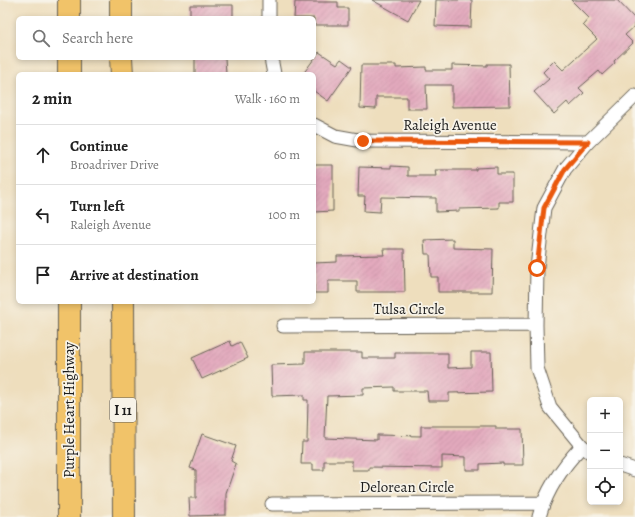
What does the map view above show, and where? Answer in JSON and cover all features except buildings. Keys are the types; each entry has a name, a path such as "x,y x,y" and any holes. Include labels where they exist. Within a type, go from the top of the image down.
{"highway":[{"path":"69,0 69,16"},
{"path":"121,0 121,16"},
{"path":"69,60 69,72"},
{"path":"121,60 122,72"},
{"name":"Purple Heart Highway","path":"69,304 69,517"},
{"name":"I 11","path":"123,304 124,517"}],"street":[{"path":"269,0 270,16"},
{"path":"271,60 274,72"},
{"path":"539,517 543,503 568,461 586,449 550,406 537,368 537,268 544,208 565,169 588,142 635,96"},
{"name":"Raleigh Avenue","path":"316,126 334,136 363,141 588,142"},
{"name":"Tulsa Circle","path":"283,326 536,325"},
{"path":"623,466 635,470"},
{"name":"Delorean Circle","path":"272,504 543,503"}],"route":[{"path":"363,141 588,142 565,169 544,208 537,268"}]}
